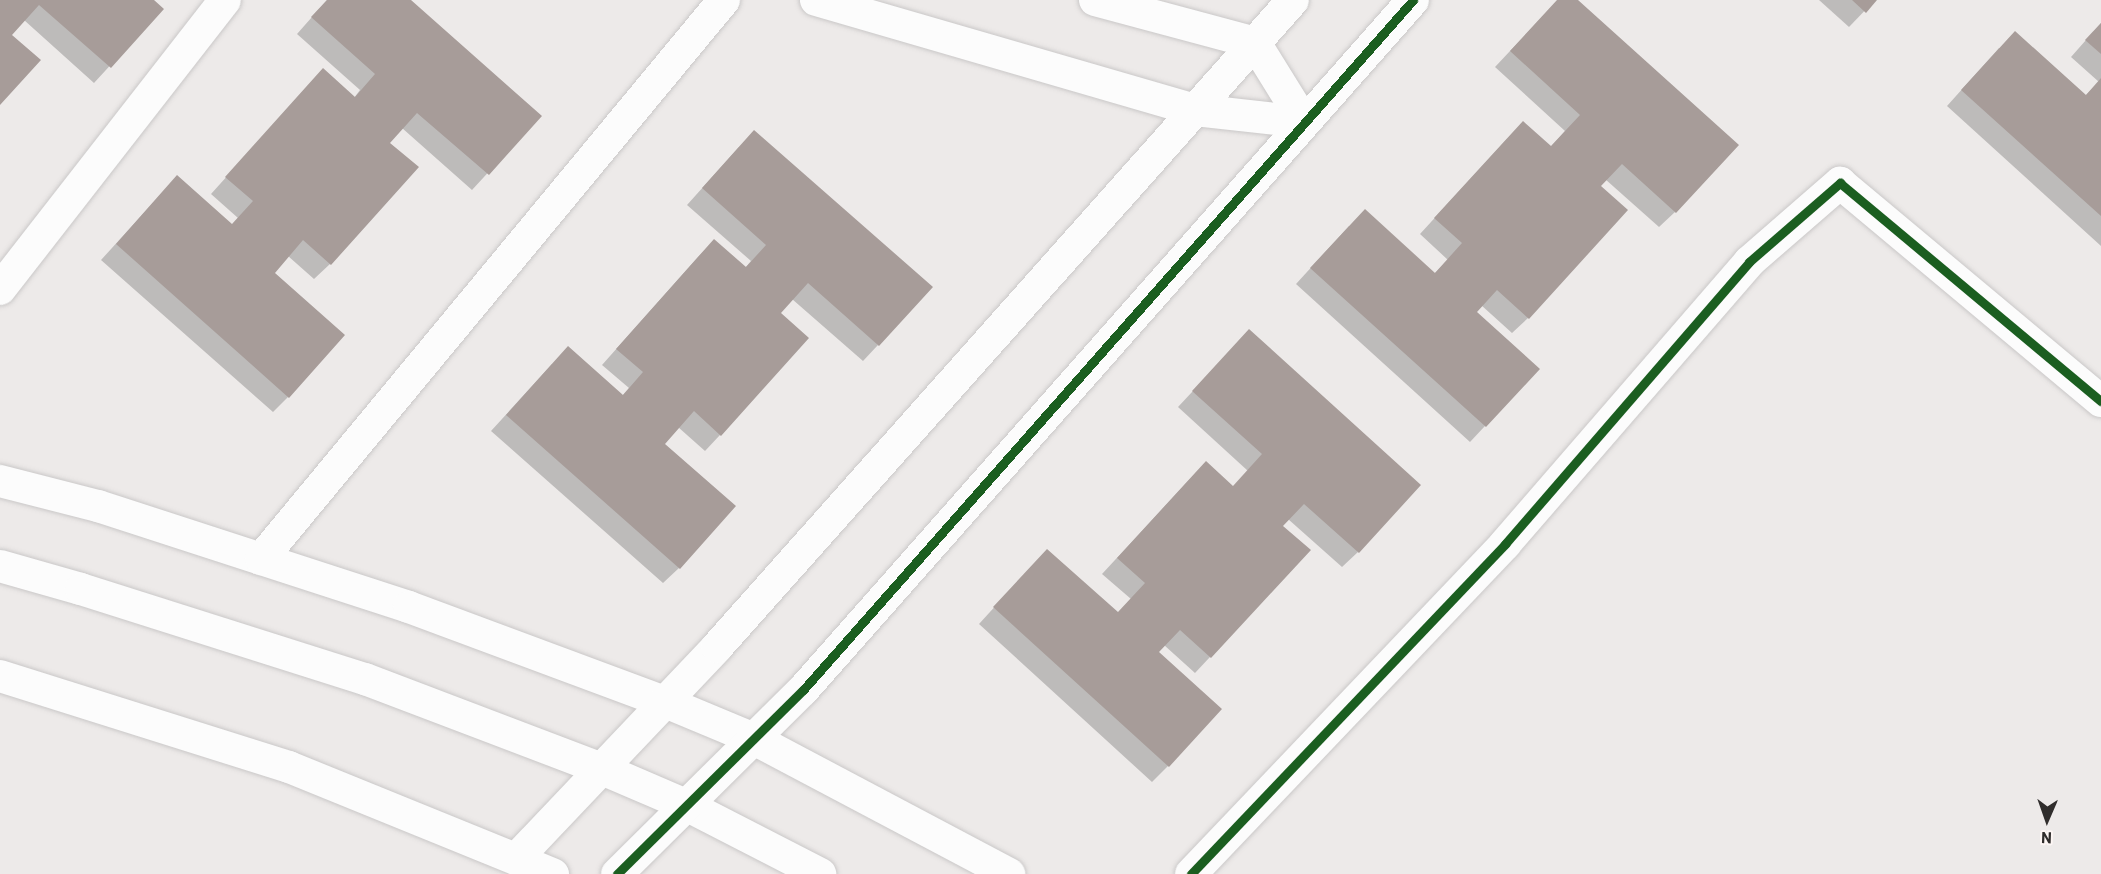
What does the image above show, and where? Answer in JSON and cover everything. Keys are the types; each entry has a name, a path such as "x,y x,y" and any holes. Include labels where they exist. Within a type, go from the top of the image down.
{"street":[{"path":"0,289 225,0"},
{"path":"261,559 724,0"},
{"path":"816,0 1195,110 1304,122"},
{"path":"1095,0 1255,43 1304,122"},
{"path":"516,859 717,647 1293,0"},
{"path":"616,874 803,690 1413,0"},
{"path":"1191,874 1504,544 1749,262 1840,183 2101,401"},
{"path":"0,481 98,506 409,607 665,702 754,739 1009,874"},
{"path":"0,566 81,589 365,679 602,769 687,805 820,874"},
{"path":"0,676 289,767 554,874"}],"building":[{"path":"0,0 154,0 164,9 111,68 39,5 12,35 41,60 0,105"},
{"path":"327,0 411,0 542,116 489,175 417,113 390,143 419,167 331,265 303,240 275,273 345,335 289,398 116,244 177,175 232,224 253,201 225,177 323,68 355,97 375,74 311,17"},
{"path":"1557,0 1578,0 1739,145 1676,213 1622,164 1601,186 1628,210 1529,319 1497,290 1477,312 1540,369 1486,427 1310,268 1365,209 1435,273 1462,243 1434,218 1523,121 1551,146 1580,115 1510,51"},
{"path":"1852,0 1877,0 1866,13"},
{"path":"2101,23 2101,54 2085,40"},
{"path":"2015,31 2086,95 2101,78 2101,216 1961,90"},
{"path":"754,130 933,287 879,346 808,283 781,313 809,338 721,436 694,411 665,444 736,506 680,569 506,415 568,346 623,395 643,372 616,349 714,239 746,267 766,245 702,188"},
{"path":"1249,329 1421,485 1359,553 1304,504 1283,526 1311,550 1211,658 1180,630 1159,652 1222,709 1169,767 993,607 1047,549 1118,612 1145,583 1117,558 1206,461 1233,486 1262,454 1192,391"}],"cycle path":[{"path":"617,874 803,690 1413,0"},
{"path":"1191,874 1505,544 1749,262 1840,183 2101,401"}]}
